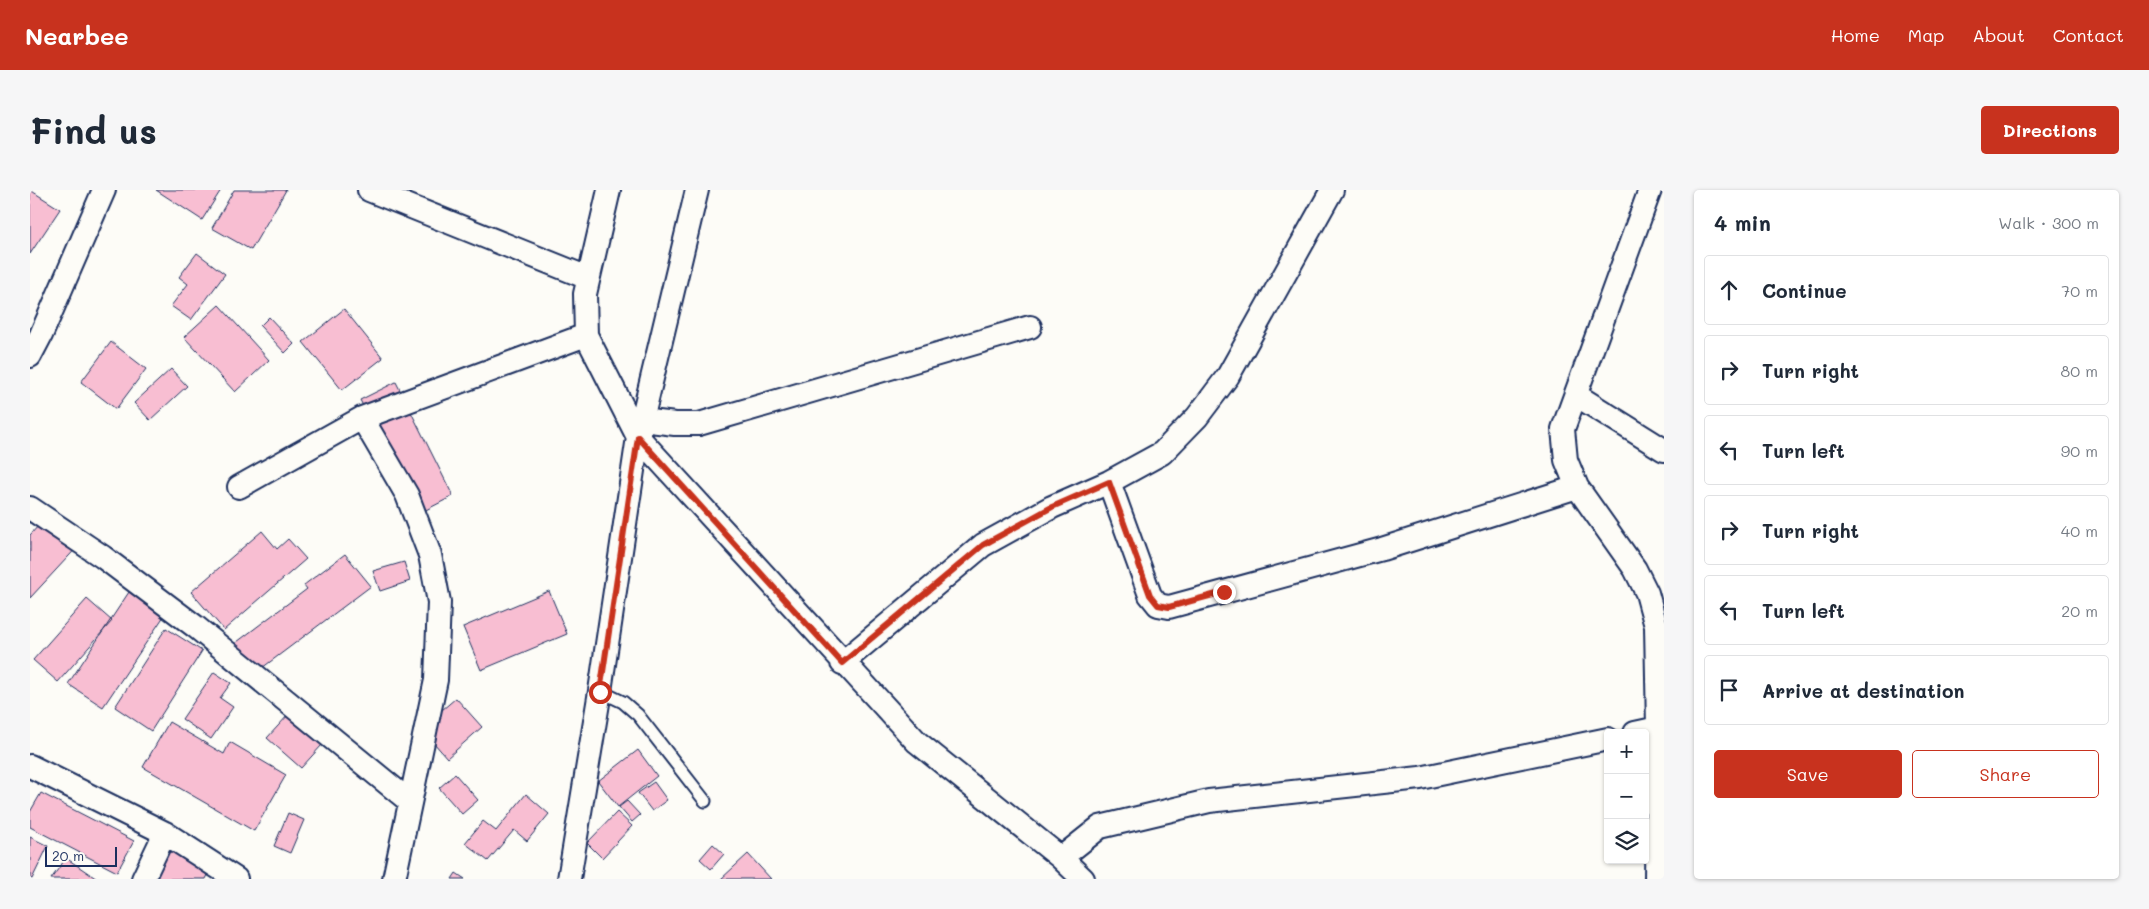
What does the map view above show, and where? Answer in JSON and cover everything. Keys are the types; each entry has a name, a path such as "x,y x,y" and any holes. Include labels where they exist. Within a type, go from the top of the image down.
{"street":[{"path":"30,356 104,190"},
{"path":"369,190 588,278"},
{"path":"609,190 585,294 586,335 640,429 842,663 917,742 1061,858 1083,879"},
{"path":"569,879 640,429 698,190"},
{"path":"842,663 983,545 1052,507 1109,482 1162,453 1197,417 1228,376 1332,190"},
{"path":"1650,190 1563,428 1566,460 1576,487 1635,569 1647,593 1660,629 1656,879"},
{"path":"640,429 675,424 698,424 1030,327"},
{"path":"239,487 362,418 586,335"},
{"path":"1576,395 1664,450"},
{"path":"362,418 407,495 430,556 439,602 436,680 394,879"},
{"path":"1109,482 1150,595 1158,605 1169,607 1382,549 1576,487"},
{"path":"30,508 103,557 196,627 410,801"},
{"path":"1649,730 1658,728"},
{"path":"1061,858 1100,827 1209,801 1420,778 1604,739"},
{"path":"30,766 165,833 236,879"},
{"path":"143,879 165,833"}],"lane":[{"path":"600,692 622,702 638,715 705,802"}],"building":[{"path":"30,190 60,209 30,254"},
{"path":"156,190 221,190 202,220"},
{"path":"234,190 286,190 251,250 212,228"},
{"path":"197,253 225,274 191,320 171,306 188,284 179,277"},
{"path":"219,305 269,360 235,392 184,337"},
{"path":"344,309 383,358 342,390 303,342"},
{"path":"269,317 294,344 285,353 260,326"},
{"path":"111,342 146,369 116,409 81,382"},
{"path":"171,369 187,386 150,420 134,403"},
{"path":"396,382 453,496 418,514 360,400"},
{"path":"49,514 81,543 30,598 30,535"},
{"path":"262,531 277,549 288,539 306,559 224,630 191,592"},
{"path":"345,554 371,586 254,674 233,645 307,589 304,585"},
{"path":"404,562 410,581 380,591 373,571"},
{"path":"549,591 567,634 481,670 463,627"},
{"path":"129,592 164,616 103,707 68,684"},
{"path":"87,599 112,621 58,682 33,660"},
{"path":"166,628 202,651 151,731 115,707"},
{"path":"214,672 231,683 220,698 233,707 211,739 182,719"},
{"path":"456,698 482,727 447,758 421,728"},
{"path":"289,714 322,745 301,768 267,738"},
{"path":"169,722 224,754 230,742 286,775 254,831 143,767"},
{"path":"638,750 657,776 618,807 598,781"},
{"path":"455,774 478,800 462,814 439,788"},
{"path":"654,782 667,800 652,811 638,793"},
{"path":"41,793 134,841 117,872 30,827 30,812"},
{"path":"526,794 549,814 527,841 514,830 488,861 465,843 483,821 496,831"},
{"path":"627,801 640,815 632,822 619,807"},
{"path":"617,812 632,826 602,858 587,843"},
{"path":"288,813 304,820 290,853 274,846"},
{"path":"30,837 48,846 32,879 30,879"},
{"path":"164,840 214,863 206,879 147,879"},
{"path":"713,844 724,854 711,869 700,859"},
{"path":"748,854 771,879 721,879"},
{"path":"66,858 97,879 51,879"},
{"path":"456,873 465,879 452,879"}],"route":[{"path":"600,692 638,437 842,663 983,545 1052,507 1109,482 1150,595 1158,605 1169,607 1224,592"}]}
